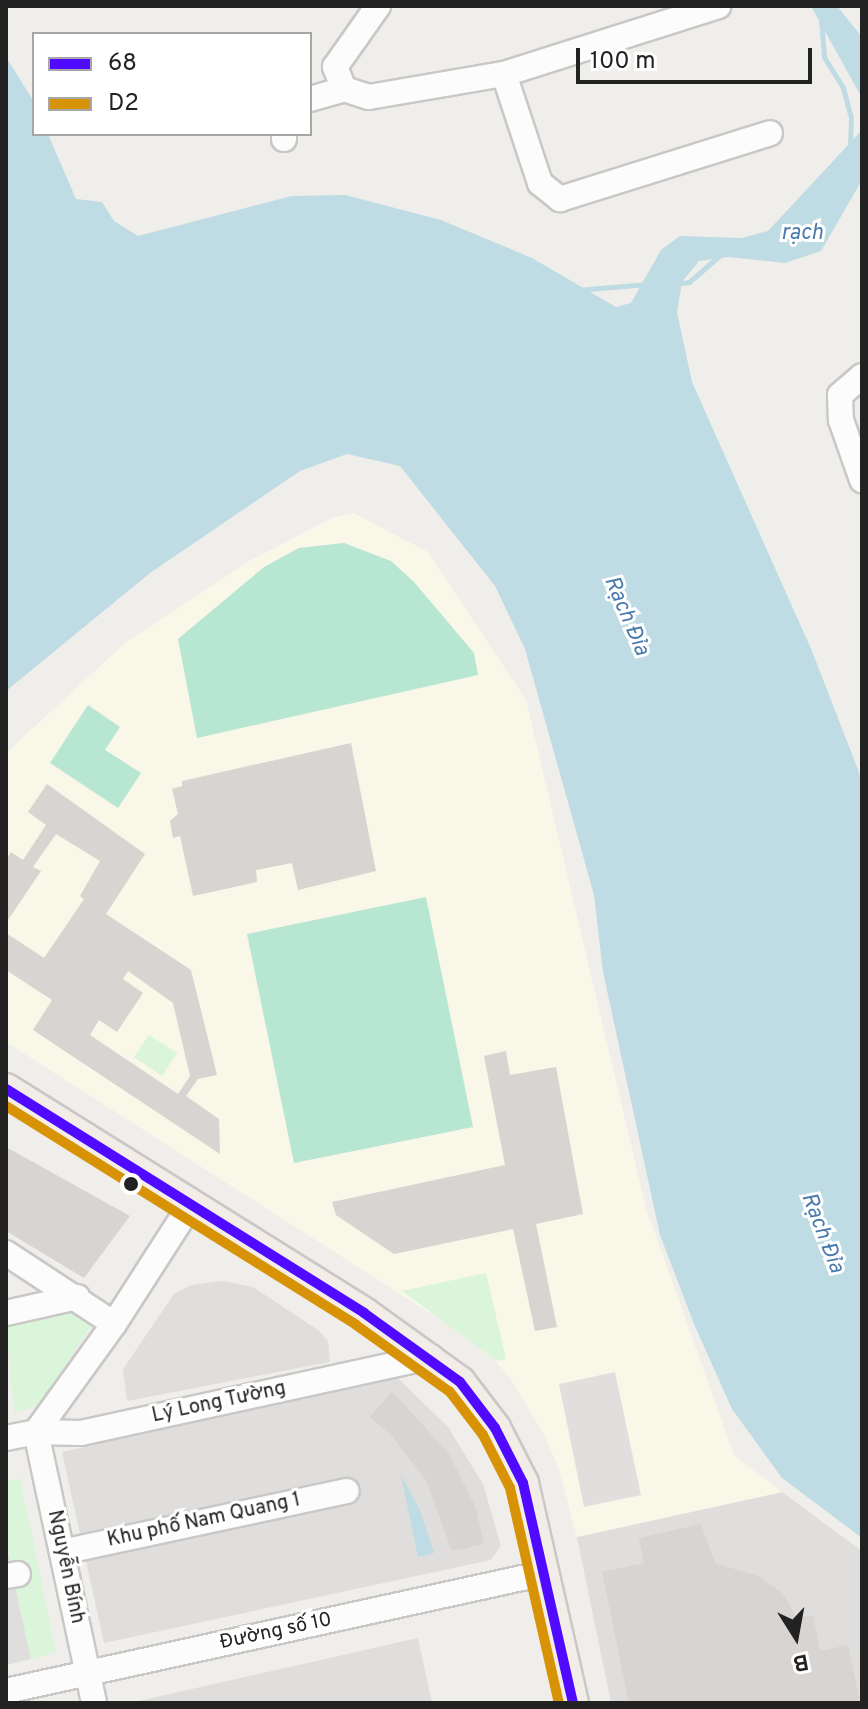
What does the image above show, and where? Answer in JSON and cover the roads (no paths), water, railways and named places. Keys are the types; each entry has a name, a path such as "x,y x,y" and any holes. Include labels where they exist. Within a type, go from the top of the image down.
{"main road":[{"path":"6,1089 431,1357 474,1398 511,1455 529,1502 573,1703"}],"street":[{"path":"344,89 335,67 378,6"},
{"path":"312,98 344,89 369,97 504,74 719,6"},
{"path":"504,74 540,183 560,199 770,133"},
{"path":"862,376 840,395 841,420 862,480"},
{"path":"36,1432 114,1324 191,1204"},
{"path":"6,1253 114,1324"},
{"path":"6,1313 77,1297"},
{"name":"Lý Long Tường","path":"6,1438 36,1432 81,1433 431,1357"},
{"name":"Nguyễn Bính","path":"36,1432 94,1703"},
{"name":"Khu phố Nam Quang 1","path":"62,1552 347,1491"},
{"name":"Đường số 10","path":"6,1691 545,1573"}],"water":[{"path":"811,6 837,6 862,37 862,98"},
{"path":"6,57 32,99 32,136 49,136 76,199 102,202 114,221 138,236 292,196 345,195 441,220 532,258 616,307 631,303 661,250 680,236 742,238 768,231 862,130 862,180 821,251 785,263 728,257 699,261 682,282 677,312 692,382 812,651 862,780 862,1538 782,1478 732,1409 694,1324 660,1235 603,972 594,895 525,649 495,586 400,466 347,454 300,471 150,573 6,691"},
{"path":"401,1475 419,1508 434,1553 418,1557"}],"waterway":[{"path":"820,6 824,57 843,88 851,117 850,150"},
{"path":"675,284 689,282 719,256"},
{"path":"576,290 649,284"}],"water label":[{"name":"rạch","path":"802,234"},
{"name":"Rạch Đỉa","path":"626,616"},
{"name":"Rạch Đỉa","path":"822,1233"}]}
